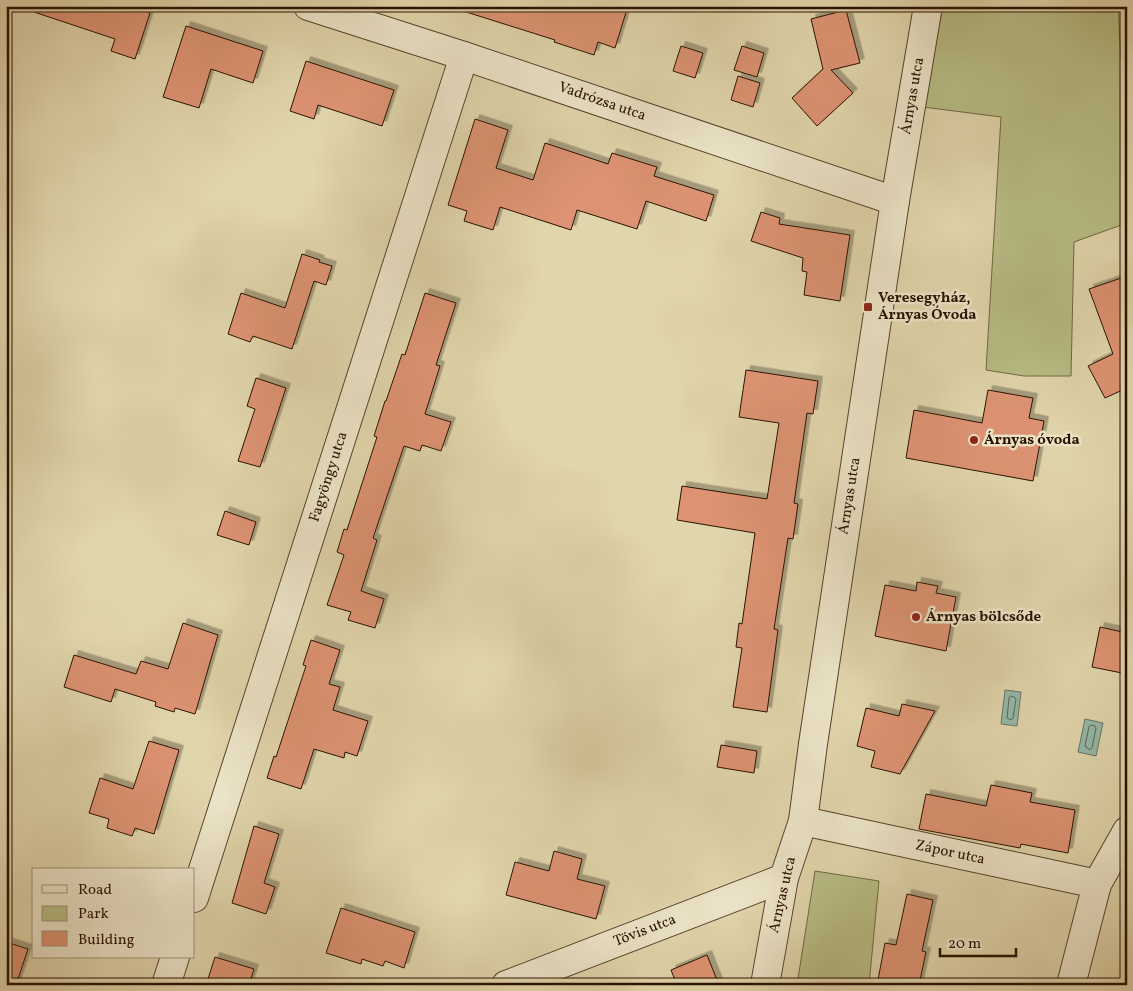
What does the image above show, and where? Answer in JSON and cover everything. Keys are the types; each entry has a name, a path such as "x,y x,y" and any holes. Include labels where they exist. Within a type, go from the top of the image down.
{"street":[{"name":"Vadrózsa utca","path":"308,6 464,56 895,201"},
{"name":"Árnyas utca","path":"765,985 784,878 803,821 895,201 928,6"},
{"name":"Fagyöngy utca","path":"195,895 464,56"},
{"name":"Zápor utca","path":"803,821 1098,884"},
{"path":"1071,985 1098,884 1127,831"},
{"name":"Tövis utca","path":"506,985 784,878"},
{"path":"166,985 175,958"}],"green space":[{"path":"943,6 1118,6 1121,59 1127,100 1127,223 1074,242 1071,376 1024,376 986,370 1001,117 923,107"},
{"path":"815,871 879,881 869,985 797,985"}],"water":[{"path":"1005,690 1021,692 1017,726 1001,724"},
{"path":"1085,719 1103,723 1096,756 1078,752"}],"building":[{"path":"29,6 130,6 150,13 135,59 111,51 115,39 28,10"},
{"path":"463,6 628,6 615,48 598,42 594,55 554,42 555,40 463,11"},
{"path":"846,10 860,63 831,70 853,93 817,126 792,98 823,69 811,19"},
{"path":"186,26 263,51 253,83 211,69 199,108 163,97"},
{"path":"681,46 703,53 695,78 673,71"},
{"path":"742,46 764,53 757,77 734,70"},
{"path":"306,61 394,90 382,126 318,105 314,119 290,111"},
{"path":"738,76 760,83 753,107 731,100"},
{"path":"475,119 508,130 496,168 533,180 545,143 608,164 612,153 657,167 654,176 714,195 706,221 646,201 637,229 577,210 571,230 500,207 493,230 464,221 467,211 448,205"},
{"path":"761,212 780,218 779,224 850,235 840,301 804,295 807,272 802,271 803,258 751,241"},
{"path":"302,254 332,266 326,285 314,281 292,349 253,336 250,342 228,334 241,293 285,308"},
{"path":"1127,276 1127,388 1105,398 1088,366 1113,354 1089,289"},
{"path":"425,293 456,303 436,365 440,366 425,414 451,422 441,451 422,445 420,451 404,446 373,538 377,540 361,591 384,599 375,628 348,620 351,612 327,605 344,555 337,552 344,529 347,530 377,437 374,436 385,401 402,354 405,355"},
{"path":"746,370 818,381 813,414 807,413 794,503 798,504 793,539 788,538 774,629 778,630 767,712 733,707 742,648 736,647 739,623 742,624 755,533 677,520 682,486 767,499 779,423 739,417"},
{"path":"256,378 286,388 260,467 238,461 255,409 247,406"},
{"name":"Árnyas óvoda","path":"988,390 1033,398 1029,418 1044,421 1033,481 906,458 914,410 982,423"},
{"path":"225,511 256,522 249,545 217,535"},
{"name":"Árnyas bölcsőde","path":"917,582 938,586 936,593 956,597 946,651 875,636 885,585 916,591"},
{"path":"183,623 218,635 195,714 175,708 174,712 155,706 156,702 115,689 111,702 64,687 74,655 136,674 141,661 168,669"},
{"path":"1100,627 1127,633 1127,674 1092,667"},
{"path":"311,640 340,650 329,684 340,687 333,710 368,721 357,756 345,752 344,758 314,749 301,789 267,778 274,756 276,757 306,666 303,665"},
{"path":"902,704 935,711 900,774 871,767 875,751 857,746 866,708 899,716"},
{"path":"149,741 179,750 154,834 135,828 132,836 107,828 109,819 89,813 100,778 133,789"},
{"path":"721,745 757,751 754,773 717,767"},
{"path":"991,785 1032,793 1030,802 1075,810 1068,853 1021,844 1020,848 919,829 926,794 986,806"},
{"path":"254,826 279,834 264,883 275,887 266,914 232,903"},
{"path":"554,851 582,859 577,879 605,886 596,919 506,895 515,862 549,871"},
{"path":"907,894 933,900 922,951 926,952 919,985 877,985 885,943 896,945"},
{"path":"341,908 415,932 404,968 385,961 383,966 362,959 361,964 326,953"},
{"path":"6,942 28,949 16,985 6,985"},
{"path":"707,955 719,985 677,985 671,970"},
{"path":"215,957 254,969 249,985 206,985"}],"place":[{"name":"Veresegyház, Árnyas Óvoda","path":"868,307"},
{"name":"Árnyas óvoda","path":"974,440"},
{"name":"Árnyas bölcsőde","path":"916,617"}]}
